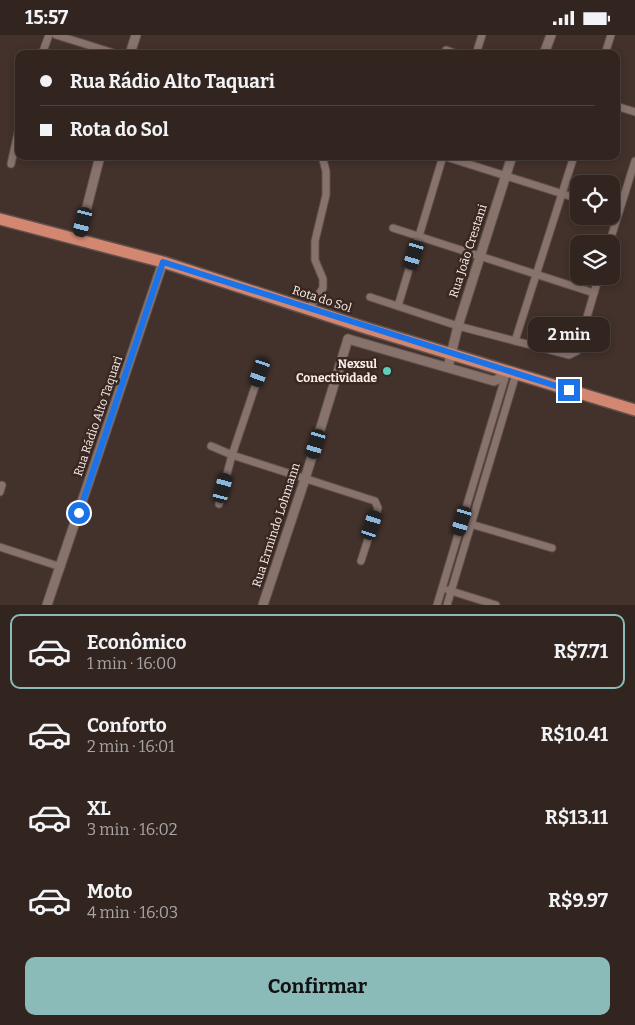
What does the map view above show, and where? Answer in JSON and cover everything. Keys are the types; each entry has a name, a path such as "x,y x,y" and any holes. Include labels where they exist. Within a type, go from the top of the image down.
{"highway":[{"name":"Rota do Sol","path":"0,219 79,238 163,262 451,353 507,377 635,410"}],"street":[{"path":"43,50 49,35"},
{"path":"56,35 104,50"},
{"path":"131,50 136,35"},
{"path":"477,50 482,35"},
{"path":"545,50 551,35"},
{"path":"606,50 611,35"},
{"path":"620,107 635,112"},
{"path":"11,164 15,146"},
{"path":"79,238 99,160"},
{"path":"309,309 323,288 316,260 315,241 326,195 326,171 323,160"},
{"path":"398,306 442,160"},
{"path":"456,160 570,196"},
{"name":"Rua João Crestani","path":"448,367 458,326 511,160"},
{"path":"515,341 573,160"},
{"path":"620,210 635,161"},
{"path":"393,228 594,293"},
{"name":"Rua Rádio Alto Taquari","path":"47,605 163,262"},
{"path":"370,297 458,326 569,355 576,351 596,285"},
{"path":"340,319 348,339 448,367 507,377"},
{"name":"Rua Ermindo Lohmann","path":"263,605 305,479 348,339"},
{"path":"219,504 232,455 260,372"},
{"path":"437,605 507,377"},
{"path":"447,605 471,524 507,377"},
{"path":"211,446 232,455 375,501 378,508 361,561"},
{"path":"462,521 552,548"},
{"path":"0,547 61,567"},
{"path":"442,589 496,605"}],"place":[{"name":"Nexsul Conectividade","path":"387,371"}],"route":[{"path":"79,513 163,262 366,328 569,390"}]}
